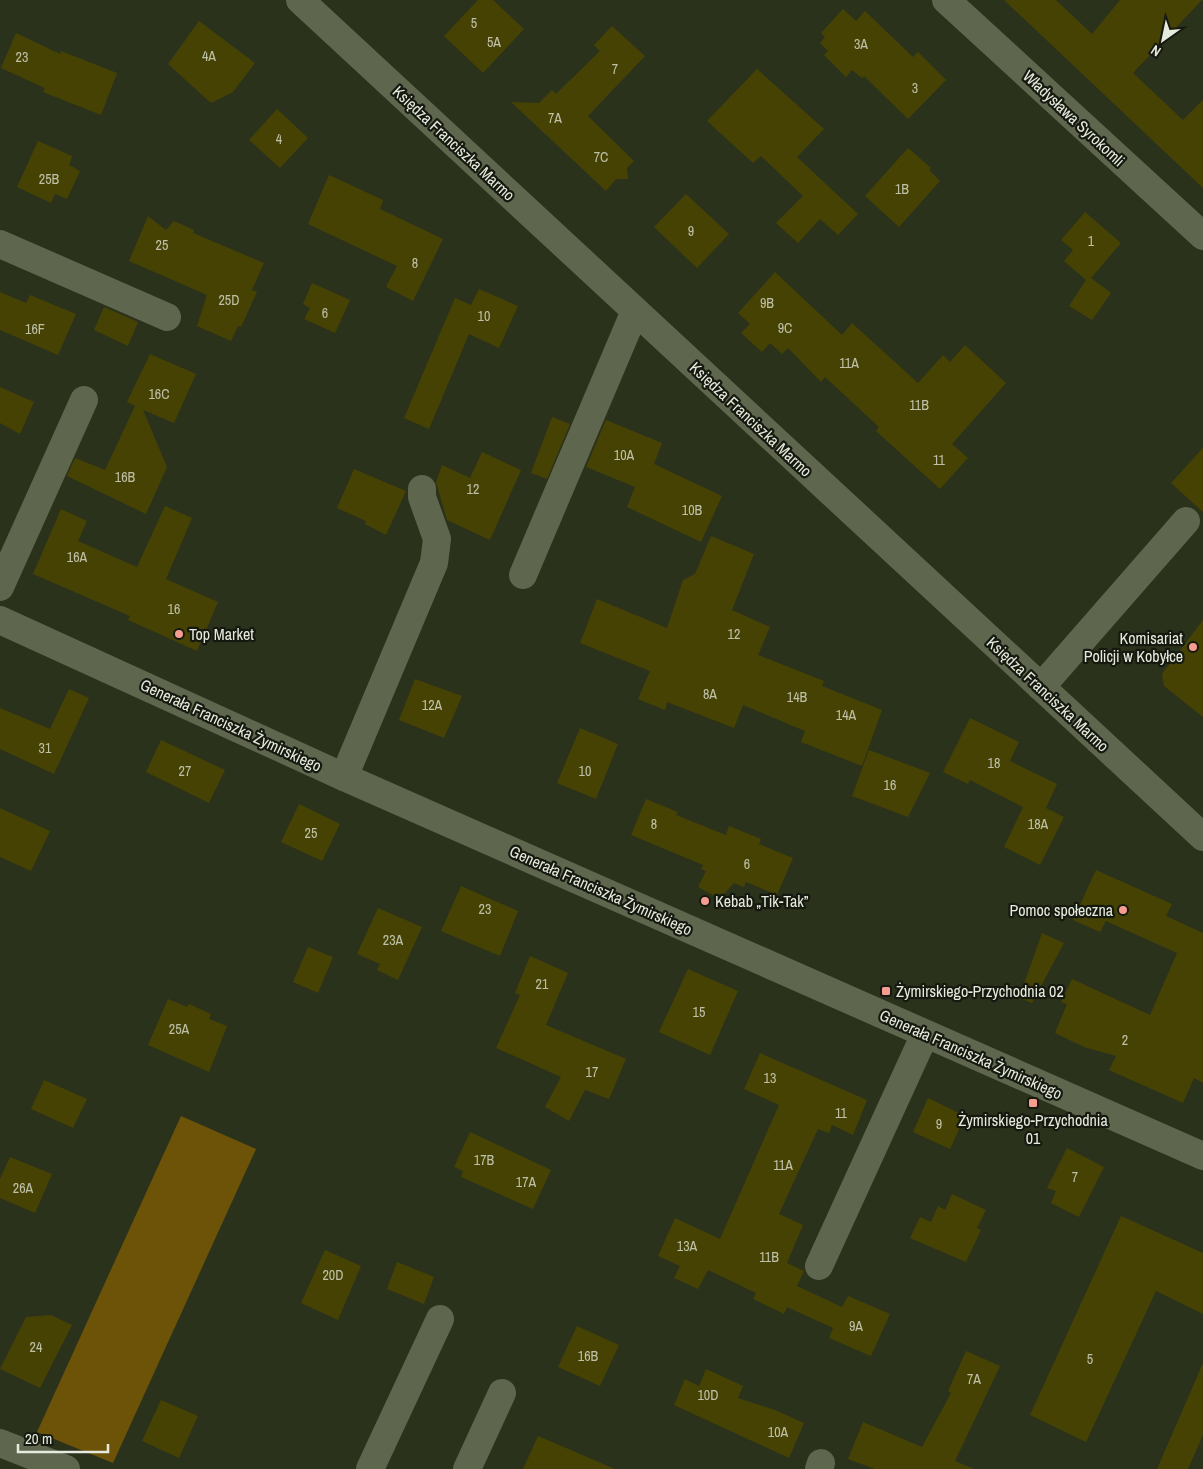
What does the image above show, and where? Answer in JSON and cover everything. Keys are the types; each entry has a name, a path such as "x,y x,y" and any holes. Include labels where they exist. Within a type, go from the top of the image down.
{"street":[{"name":"Księdza Franciszka Marmo","path":"300,0 1203,837"},
{"name":"Władysława Syrokomli","path":"946,0 1203,236"},
{"path":"0,244 167,317"},
{"path":"523,576 635,311"},
{"path":"0,587 84,400"},
{"path":"344,776 434,564 436,539 422,497 422,489"},
{"path":"1041,687 1186,520"},
{"name":"Generała Franciszka Żymirskiego","path":"0,620 344,776 1203,1156"},
{"path":"819,1266 926,1034"},
{"path":"370,1469 440,1318"},
{"path":"467,1469 502,1393"},
{"path":"0,1443 66,1469"}],"shaded area":[{"path":"181,1116 256,1149 113,1463 37,1432"}],"building":[{"path":"478,0 493,0 524,29 483,73 444,36"},
{"path":"1004,0 1056,0 1092,34 1120,0 1202,0 1133,73 1183,120 1203,100 1203,188"},
{"path":"843,9 856,21 865,11 913,57 918,52 946,80 908,119 864,76 862,78 852,70 846,77 824,55 828,51 820,43 825,37 821,33"},
{"path":"199,21 255,63 233,92 211,103 168,64"},
{"path":"612,26 645,56 588,116 634,161 627,168 628,179 616,179 606,191 511,102 539,103 552,90 556,94 600,51 594,45"},
{"path":"16,33 60,54 61,51 117,73 101,115 43,92 45,88 1,68"},
{"path":"757,69 824,129 797,157 858,214 838,235 820,219 798,243 776,223 803,196 761,156 753,163 707,121"},
{"path":"277,109 308,138 280,168 249,140"},
{"path":"38,141 72,156 69,165 80,171 67,199 55,194 51,203 17,187"},
{"path":"908,148 931,168 929,170 940,181 899,227 865,196"},
{"path":"329,175 383,200 380,209 443,239 413,301 386,287 397,266 308,224"},
{"path":"686,194 729,234 697,268 654,227"},
{"path":"1085,212 1121,243 1091,278 1111,293 1092,320 1069,306 1086,280 1064,261 1073,250 1061,240"},
{"path":"148,216 166,230 174,221 194,230 193,233 264,263 252,290 257,292 241,327 238,326 231,341 197,326 207,295 129,261"},
{"path":"775,272 842,335 852,323 918,383 943,355 950,362 965,345 1006,383 952,444 968,458 940,489 876,431 879,427 825,377 821,382 788,348 782,354 770,343 762,352 741,333 750,324 738,313"},
{"path":"312,283 350,300 335,333 304,319 310,308 303,304"},
{"path":"479,289 518,306 499,348 469,334 429,429 404,418 455,298 471,305"},
{"path":"0,292 26,303 30,295 76,314 58,355 0,330"},
{"path":"104,307 138,322 128,346 94,330"},
{"path":"150,354 196,374 174,423 143,410 167,467 146,514 67,476 75,458 105,470 135,406 127,402"},
{"path":"0,387 34,402 20,434 0,423"},
{"path":"552,417 570,424 547,479 531,473"},
{"path":"606,420 662,443 654,464 722,496 701,542 627,507 635,487 586,467"},
{"path":"1203,448 1203,512 1171,483"},
{"path":"482,452 521,470 490,540 447,520 436,482 442,465 470,478"},
{"path":"354,469 406,491 386,535 365,524 366,521 337,508"},
{"path":"165,506 192,518 166,579 218,602 197,651 128,620 130,616 33,574 61,509 87,521 78,541 137,567"},
{"path":"711,536 754,554 732,610 770,627 758,655 824,681 822,686 882,710 862,766 801,742 805,731 743,705 734,728 667,702 665,710 638,699 650,671 580,643 597,599 667,628 683,580 695,574"},
{"name":"Komisariat Policji w Kobyłce","path":"1203,620 1203,717 1164,686 1162,674"},
{"path":"415,679 462,696 444,738 399,720"},
{"path":"69,689 89,698 54,774 0,749 0,708 50,729"},
{"path":"970,718 1019,742 1010,761 1057,784 1046,808 1064,817 1040,865 1004,847 1023,807 970,780 968,784 943,772"},
{"path":"580,728 618,744 596,799 557,783"},
{"path":"161,740 225,770 209,803 146,772"},
{"path":"869,750 930,773 908,817 852,796"},
{"path":"646,799 678,812 676,815 726,835 729,826 761,839 759,844 793,858 777,895 746,882 744,887 734,883 720,899 698,887 706,871 701,869 703,865 631,835"},
{"path":"299,804 340,824 322,861 281,842"},
{"path":"0,808 50,831 31,871 0,857"},
{"path":"1096,870 1172,904 1166,916 1203,933 1203,1083 1194,1078 1183,1103 1109,1070 1116,1056 1084,1047 1055,1033 1067,1004 1061,1002 1072,979 1150,1015 1177,953 1106,921 1100,932 1073,920"},
{"path":"461,886 518,911 500,956 441,931"},
{"path":"378,908 422,927 398,980 377,970 380,964 357,954"},
{"path":"1042,933 1064,943 1032,1003 1019,998"},
{"path":"308,947 333,957 318,993 293,982"},
{"path":"530,956 568,973 546,1025 626,1059 609,1099 585,1090 569,1121 545,1107 561,1077 496,1048 520,995 515,993"},
{"path":"688,969 738,991 710,1055 659,1032"},
{"path":"168,999 187,1007 189,1004 211,1014 209,1019 227,1026 209,1072 148,1045"},
{"path":"760,1053 867,1100 853,1135 832,1125 829,1133 818,1129 779,1214 803,1225 787,1263 804,1271 797,1286 842,1307 848,1296 890,1314 871,1356 829,1338 833,1328 787,1307 784,1314 753,1299 756,1293 708,1270 698,1289 674,1278 680,1266 658,1256 675,1218 720,1239 779,1105 744,1089"},
{"path":"44,1080 87,1099 73,1128 31,1109"},
{"path":"928,1098 965,1116 950,1149 913,1132"},
{"path":"470,1132 551,1170 533,1209 461,1177 463,1171 454,1167"},
{"path":"1067,1148 1104,1167 1079,1217 1051,1203 1056,1191 1047,1188"},
{"path":"10,1157 52,1174 35,1213 0,1198 0,1179"},
{"path":"952,1194 986,1210 977,1228 981,1230 966,1262 910,1238 920,1217 931,1222 938,1206 945,1210"},
{"path":"1121,1216 1203,1253 1203,1314 1156,1291 1086,1442 1030,1415"},
{"path":"325,1250 361,1266 338,1320 301,1303"},
{"path":"397,1262 434,1277 424,1304 387,1289"},
{"path":"51,1315 72,1325 40,1388 0,1369 26,1317"},
{"path":"577,1326 619,1345 600,1386 558,1367"},
{"path":"966,1351 1000,1366 955,1461 974,1469 875,1469 848,1459 863,1422 922,1447 951,1393 948,1391"},
{"path":"1203,1363 1203,1435 1188,1469 1157,1469"},
{"path":"706,1369 743,1386 738,1398 775,1410 804,1423 789,1458 674,1405 685,1379 699,1386"},
{"path":"161,1400 198,1416 179,1458 142,1441"},
{"path":"538,1436 615,1469 523,1469"}],"place":[{"name":"Top Market","path":"179,634"},
{"name":"Komisariat Policji w Kobyłce","path":"1193,647"},
{"name":"Kebab „Tik-Tak”","path":"705,901"},
{"name":"Pomoc społeczna","path":"1123,910"},
{"name":"Żymirskiego-Przychodnia 02","path":"886,991"},
{"name":"Żymirskiego-Przychodnia 01","path":"1033,1103"}]}
